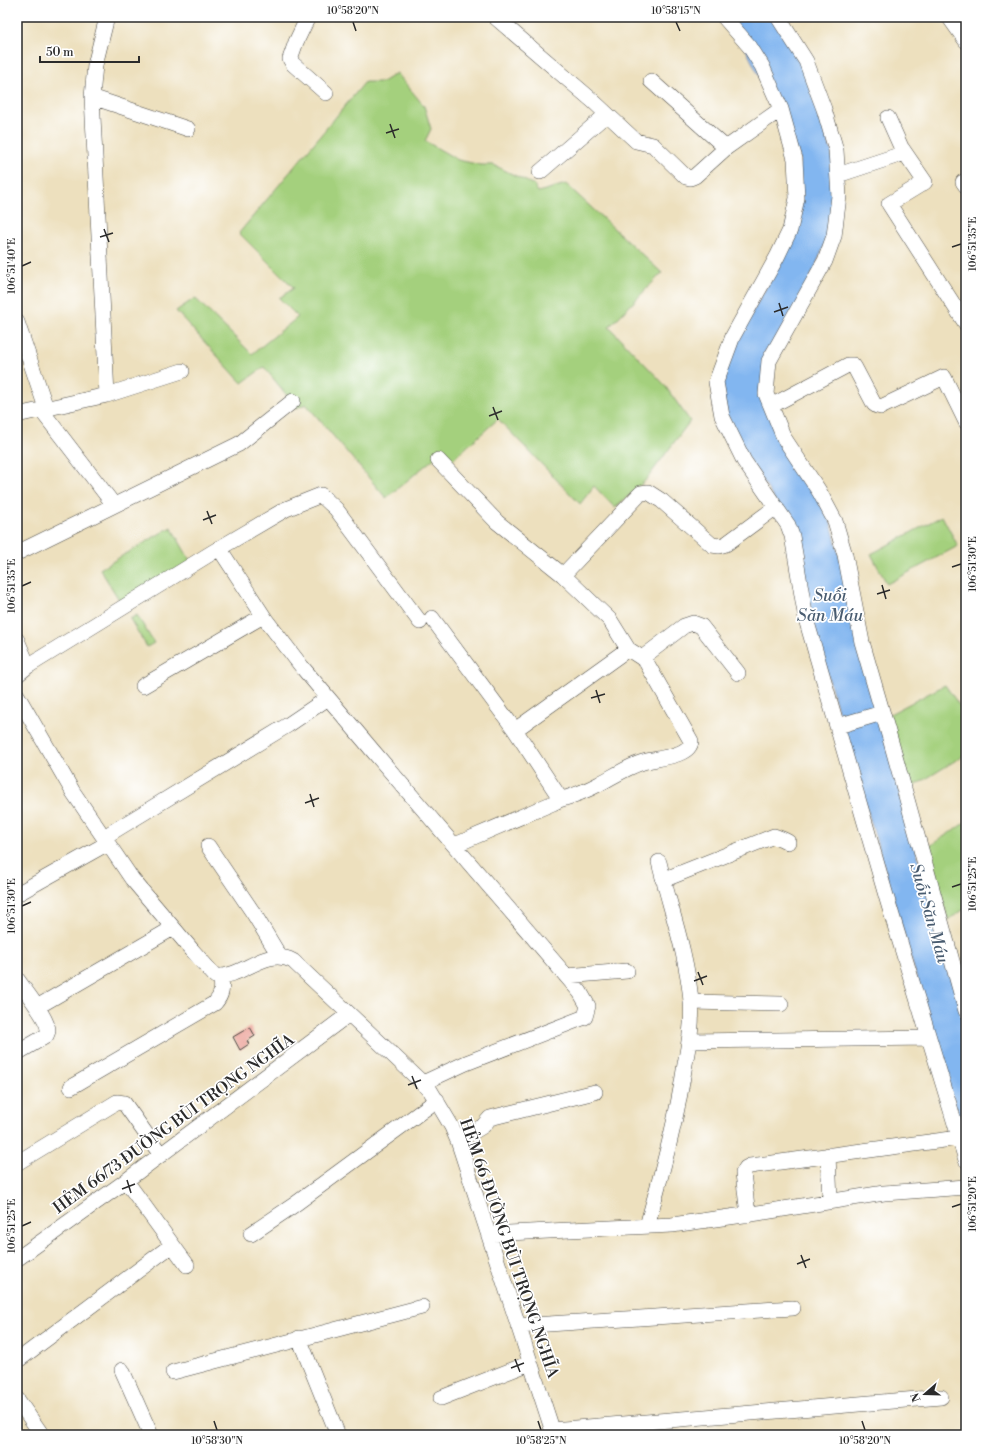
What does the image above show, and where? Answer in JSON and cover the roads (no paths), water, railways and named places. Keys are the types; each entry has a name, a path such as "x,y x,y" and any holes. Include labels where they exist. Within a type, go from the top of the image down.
{"street":[{"path":"106,395 92,97 94,65 108,17"},
{"path":"308,17 290,59 293,64 326,93"},
{"path":"495,17 636,141 653,145 686,177 690,178 695,176 726,148 781,109"},
{"path":"724,17 750,48 762,66 781,109 795,159 797,198 790,230 777,257 733,336 716,382 722,416 744,461 788,525 792,536 806,619 928,1038 966,1160"},
{"path":"778,17 806,60 824,109 836,150 839,196 835,230 825,261 769,361 766,394 784,438 819,491 835,521 845,555 862,642 882,713 892,742 966,1011"},
{"path":"949,17 966,41"},
{"path":"651,81 726,148"},
{"path":"92,97 188,129"},
{"path":"540,172 607,114"},
{"path":"888,118 905,153 925,182 889,204 966,324"},
{"path":"838,175 905,153"},
{"path":"17,322 44,409 114,505"},
{"path":"771,406 848,365 852,365 856,368 874,404 881,407 944,377 966,422"},
{"path":"17,416 106,395 182,372"},
{"path":"17,553 239,444 293,401"},
{"path":"438,460 497,522 563,575 610,620 628,649 645,660 691,741 691,746 678,754 632,765 580,793 559,800 455,846"},
{"path":"563,575 641,493 648,492 662,501 712,545 719,546 726,544 776,507"},
{"path":"17,640 22,670 219,548 286,509 321,495 336,509 515,730 560,798 559,800"},
{"path":"219,548 263,616 328,698 580,992 588,1006 585,1017 466,1063 423,1083"},
{"path":"143,686 263,616"},
{"path":"642,658 684,626 693,622 702,626 738,673"},
{"path":"515,730 628,649"},
{"path":"17,695 73,792 132,879 215,976 221,976 271,957 280,957"},
{"path":"17,894 106,840 328,698"},
{"path":"838,726 882,713"},
{"path":"663,880 774,836 788,842"},
{"path":"208,846 254,914 280,957"},
{"path":"647,1226 666,1159 683,1079 691,1026 691,1002 688,977 659,862"},
{"path":"37,1007 174,928"},
{"name":"HẺM 66 ĐƯỜNG BÙI TRỌNG NGHĨA","path":"280,957 294,961 423,1083 437,1100 458,1141 553,1432"},
{"path":"566,976 627,971"},
{"path":"71,1087 216,1003 222,996 221,976"},
{"path":"17,979 37,1007 47,1026 48,1032 46,1036 17,1054"},
{"path":"691,1002 781,1004"},
{"name":"HẺM 66/73 ĐƯỜNG BÙI TRỌNG NGHĨA","path":"17,1259 126,1181 350,1014"},
{"path":"689,1041 928,1038"},
{"path":"458,1141 483,1126 490,1118 595,1092"},
{"path":"251,1234 294,1205 437,1100"},
{"path":"17,1163 117,1102 124,1103 161,1154"},
{"path":"748,1214 743,1173 746,1168 750,1166 959,1138"},
{"path":"828,1155 830,1202"},
{"path":"126,1181 187,1265"},
{"path":"489,1234 672,1225 830,1202 884,1192 966,1187"},
{"path":"17,1361 172,1245"},
{"path":"172,1372 422,1306"},
{"path":"518,1326 793,1308"},
{"path":"299,1338 338,1435"},
{"path":"441,1398 530,1363"},
{"path":"122,1370 151,1435"},
{"path":"553,1432 942,1397"},
{"path":"17,1399 42,1435"}],"water":[{"name":"Suối Săn Máu","path":"730,17 772,17 801,62 832,152 835,196 829,234 762,394 831,523 888,748 966,1028 966,1145 812,622 797,536 749,459 726,415 721,382 737,339 781,261 800,159"}]}
